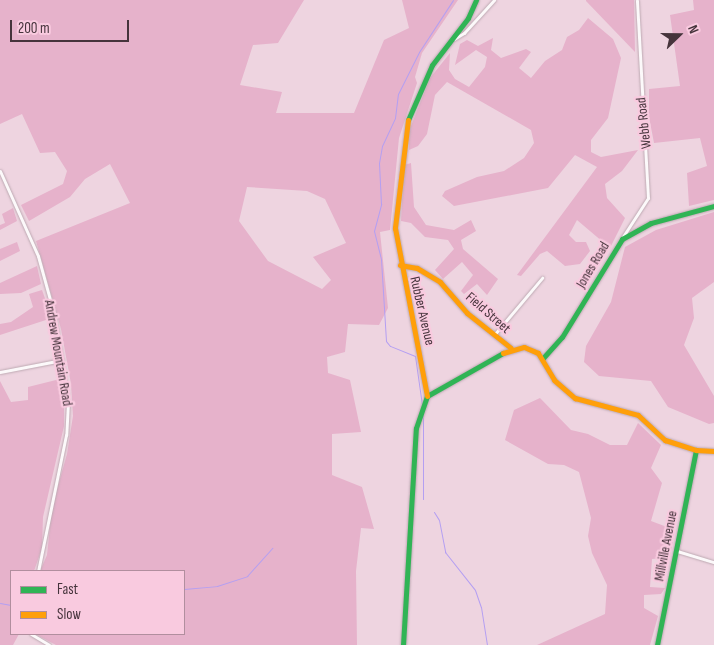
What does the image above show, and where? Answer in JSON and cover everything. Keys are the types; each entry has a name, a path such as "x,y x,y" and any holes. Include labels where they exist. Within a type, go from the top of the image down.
{"street":[{"name":"Rubber Avenue","path":"426,397 400,265 395,228 408,122 432,65 453,39 476,0"},
{"path":"453,39 464,33 494,0"},
{"name":"Webb Road","path":"622,239 648,198 637,0"},
{"name":"Andrew Mountain Road","path":"0,170 38,256 62,360 69,416 38,570"},
{"name":"Jones Road","path":"543,358 567,330 622,239 651,223 714,206"},
{"name":"Field Street","path":"400,265 417,268 440,282 467,313 511,348 529,348 543,358"},
{"path":"494,335 542,278"},
{"path":"403,645 416,428 421,409 426,397 511,348"},
{"path":"543,358 554,380 575,398 589,404 638,415 665,440 696,450 714,451"},
{"path":"0,372 62,360"},
{"name":"Millville Avenue","path":"656,645 696,450"},
{"path":"677,550 714,562"},
{"path":"33,635 50,645"}],"shaded area":[{"path":"0,0 304,0 278,43 253,45 240,85 282,92 276,113 354,113 384,40 409,28 402,0 458,0 422,53 415,77 417,83 399,138 390,230 380,232 388,308 379,325 348,324 345,352 327,357 328,373 350,380 361,432 332,434 332,475 362,487 374,529 361,528 356,571 357,645 56,645 37,635 185,635 185,570 40,570 47,555 52,507 67,454 73,416 71,384 61,329 36,241 130,203 110,164 85,179 70,197 29,221 21,205 63,184 67,171 55,152 40,153 22,114 0,124","holes":["247,187 307,191 325,199 346,243 313,257 331,280 322,289 268,261 239,221"]},
{"path":"634,0 635,52 586,1"},
{"path":"693,0 714,0 714,200 689,206 687,173 707,166 700,138 654,143 649,117 649,89 680,86 670,15 694,10"},
{"path":"588,18 613,39 621,58 608,118 591,140 591,152 601,157 638,150 622,171 605,184 607,198 625,218 610,248 577,220 569,235 576,242 586,242 590,251 580,264 565,266 547,251 540,254 521,276 517,275 597,167 575,155 548,188 454,206 442,196 445,191 477,177 504,171 524,158 534,143 531,130 447,82 435,95 427,134 418,146 409,150 409,131 430,78 450,53 449,70 455,79 469,87 485,67 487,57 476,50 455,65 460,44 467,40 478,46 493,38 491,50 501,58 526,49 531,52 519,68 531,78 545,61 562,50 567,37 579,30"},
{"path":"411,163 414,207 426,225 454,230 471,220 476,231 461,240 463,249 498,279 487,295 477,284 464,294 461,291 473,275 462,262 443,279 435,270 454,249 448,240 425,237 411,223 401,221 404,165"},
{"path":"13,208 17,221 0,230 0,225 5,223 2,214"},
{"path":"714,212 714,282 692,298 694,318 684,345 714,396 714,423 709,424 668,407 651,381 599,376 584,362 586,346 611,302 625,247 656,230"},
{"path":"17,242 20,251 0,261 0,249"},
{"path":"37,266 41,284 21,293 0,294 0,283"},
{"path":"42,290 52,318 0,335 0,324 11,322 33,307 29,294"},
{"path":"60,379 64,398 64,426 43,517 42,548 34,570 10,570 10,635 18,635 13,645 0,645 0,381 11,402 28,400 28,387"},
{"path":"540,398 571,430 588,434 610,445 627,445 638,423 661,445 651,468 662,483 651,521 675,530 670,557 652,559 650,587 665,588 661,594 644,595 644,608 658,616 650,645 537,645 605,614 607,585 592,553 588,536 591,518 579,472 564,465 548,464 505,440 514,410"}],"waterway":[{"path":"422,405 415,356 390,346 386,341 381,259 374,231 381,204 379,163 382,146 395,118 398,94 419,52 453,0"},
{"path":"423,412 423,499"},
{"path":"434,512 439,520 445,552 475,590 481,607 487,645"},
{"path":"185,589 217,586 247,576 272,548"},
{"path":"0,603 10,605"}],"traffic: fast":[{"path":"408,120 432,65 468,18 476,0"},
{"path":"543,358 562,337 622,239 651,223 714,206"},
{"path":"403,645 416,428 427,396 503,353"},
{"path":"657,645 696,450"}],"traffic: slow":[{"path":"408,120 395,228 427,396"},
{"path":"400,265 417,268 440,282 467,313 511,348"},
{"path":"503,353 524,347 538,353 554,380 575,398 638,415 665,440 696,450 714,451"}]}
